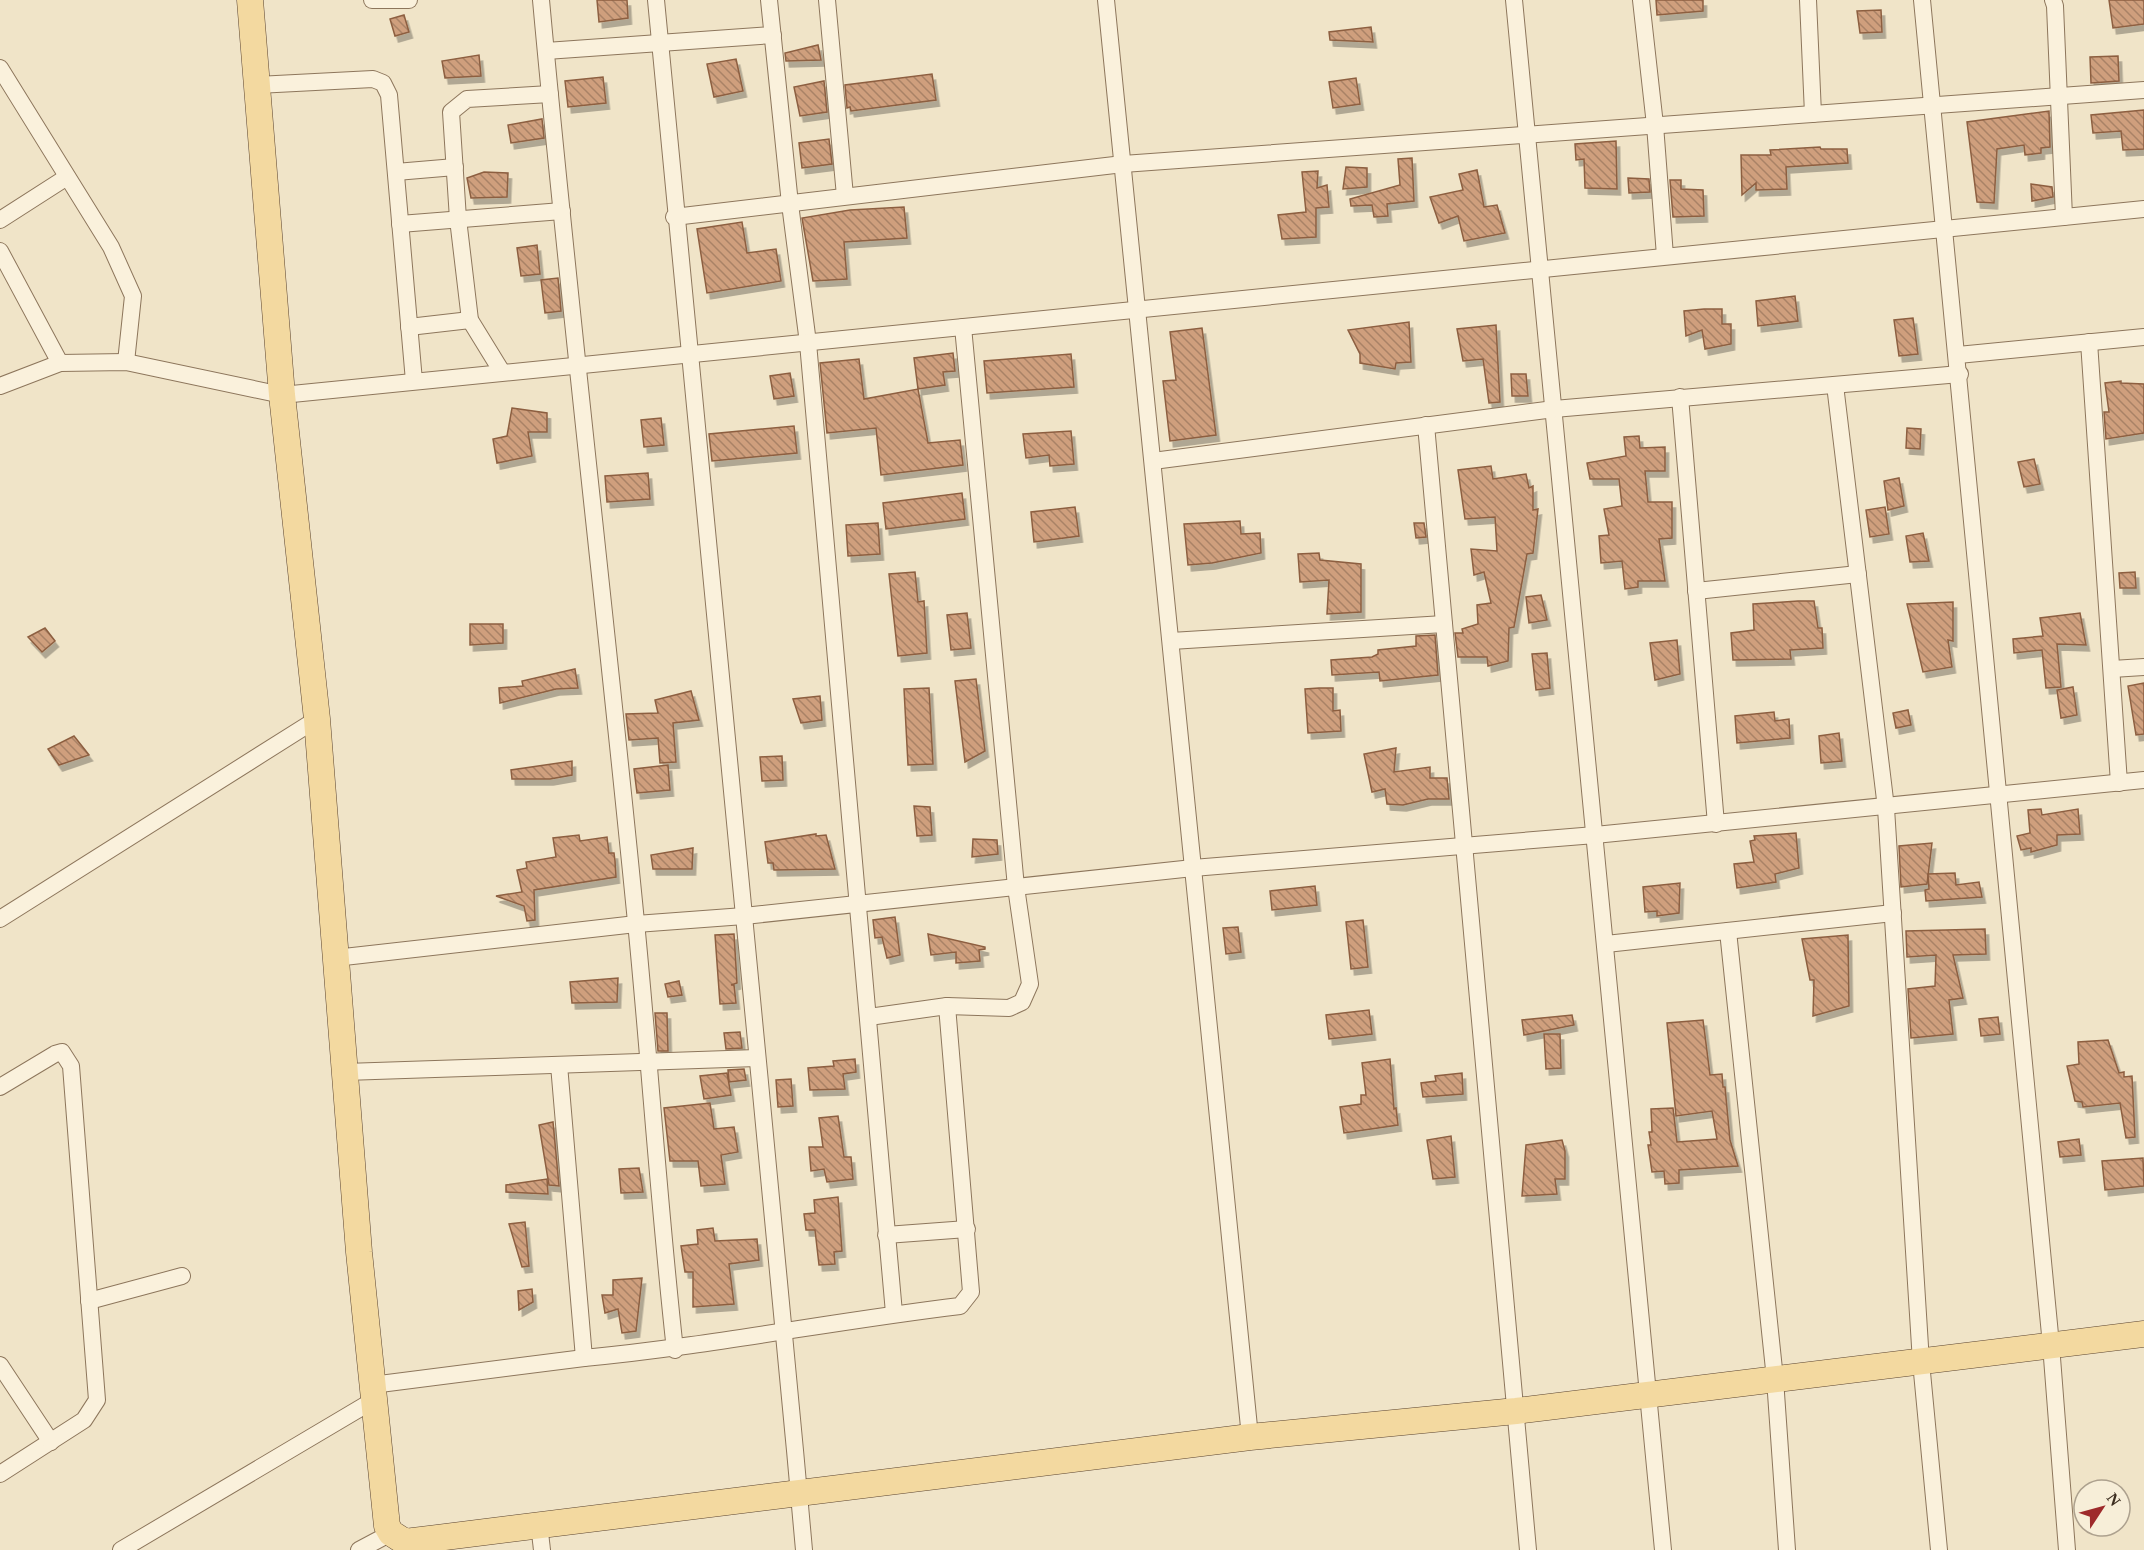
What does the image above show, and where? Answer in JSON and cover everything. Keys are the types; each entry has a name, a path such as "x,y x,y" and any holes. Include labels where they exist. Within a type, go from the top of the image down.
{"main road":[{"path":"250,0 282,395 317,719 334,958 373,1392 387,1526 400,1542 799,1495 1250,1437 1516,1411 2144,1334"}],"street":[{"path":"372,0 409,0"},
{"path":"541,0 636,924 663,1241 675,1350"},
{"path":"656,0 686,356 744,916 804,1550"},
{"path":"769,0 807,343 894,1313"},
{"path":"827,0 845,196"},
{"path":"1107,0 1250,1437"},
{"path":"1514,0 1650,1395 1663,1550"},
{"path":"1641,0 1655,125 1665,256"},
{"path":"1808,0 1813,114"},
{"path":"1922,0 1960,374 2051,1346 2067,1550"},
{"path":"2053,0 2064,217"},
{"path":"546,51 773,35"},
{"path":"0,68 6,91 67,177 111,247 133,296 126,362"},
{"path":"257,85 373,79 382,83 389,95 414,381"},
{"path":"675,217 1123,164 2144,90"},
{"path":"502,372 470,320 458,219 451,112 467,99 550,94"},
{"path":"396,172 455,167"},
{"path":"0,220 67,177"},
{"path":"0,386 60,363 126,362 282,395 2144,209"},
{"path":"400,224 562,212"},
{"path":"0,251 60,363"},
{"path":"409,327 470,320"},
{"path":"869,1017 947,1006 1009,1008 1022,1002 1030,984 1016,887 963,327"},
{"path":"1958,355 2144,337"},
{"path":"2090,342 2119,783"},
{"path":"1153,461 1554,409 1960,374"},
{"path":"1835,385 1886,807 1921,1362 1939,1550"},
{"path":"1680,397 1716,824"},
{"path":"1426,425 1528,1550"},
{"path":"1696,591 1858,574"},
{"path":"1171,641 1444,624"},
{"path":"2112,669 2144,667"},
{"path":"0,919 317,719"},
{"path":"334,958 636,924 744,916 1193,868 1596,836 1999,797 2144,780"},
{"path":"1606,944 1893,913"},
{"path":"1728,930 1775,1379 1787,1550"},
{"path":"122,1550 373,1392 584,1358 675,1350 894,1313 960,1305 968,1299 971,1292 947,1006"},
{"path":"0,1087 55,1054 62,1052 71,1066 96,1404 84,1420 0,1474"},
{"path":"345,1072 757,1058"},
{"path":"559,1065 584,1358"},
{"path":"886,1235 967,1229"},
{"path":"89,1301 182,1276"},
{"path":"0,1365 51,1442"},
{"path":"539,1524 542,1550"},
{"path":"359,1550 400,1542"}],"building":[{"path":"597,0 627,0 628,18 599,22"},
{"path":"1656,0 1703,0 1703,11 1657,15"},
{"path":"2109,0 2144,0 2144,24 2113,28"},
{"path":"1881,10 1882,32 1860,33 1857,11"},
{"path":"404,15 409,32 395,36 390,19"},
{"path":"1371,27 1373,42 1330,40 1329,32"},
{"path":"818,45 821,60 786,61 785,53"},
{"path":"479,55 481,76 445,78 442,61"},
{"path":"2118,56 2119,81 2091,83 2090,57"},
{"path":"736,59 743,91 714,97 707,64"},
{"path":"932,74 936,100 851,111 850,107 847,108 845,85"},
{"path":"603,77 606,103 568,107 565,81"},
{"path":"1356,78 1360,104 1333,108 1329,82"},
{"path":"824,81 827,112 800,116 794,87"},
{"path":"2144,110 2144,149 2123,150 2121,131 2093,133 2091,115"},
{"path":"2049,111 2050,147 2041,148 2041,153 2025,155 2024,145 1997,149 1994,203 1977,202 1967,122"},
{"path":"542,119 544,138 511,143 508,125"},
{"path":"829,139 832,164 802,168 799,143"},
{"path":"1616,141 1617,189 1585,188 1584,159 1576,160 1575,144"},
{"path":"1820,147 1821,149 1847,149 1848,163 1786,167 1787,189 1756,190 1756,183 1742,195 1741,155 1771,155 1770,150"},
{"path":"1412,158 1414,201 1387,204 1388,216 1374,217 1372,205 1351,206 1350,199 1400,185 1398,159"},
{"path":"1346,167 1367,168 1367,187 1343,189"},
{"path":"1477,170 1484,207 1497,205 1505,233 1464,241 1458,216 1439,223 1430,197 1463,190 1459,174"},
{"path":"1318,171 1317,188 1327,185 1329,207 1316,208 1316,237 1282,239 1278,215 1306,212 1302,172"},
{"path":"484,172 508,173 507,197 471,198 467,178"},
{"path":"1628,178 1649,179 1650,192 1629,193"},
{"path":"1670,180 1681,180 1681,189 1703,190 1704,216 1673,217"},
{"path":"2031,184 2052,187 2053,197 2032,201"},
{"path":"904,207 907,238 844,242 847,279 813,281 802,218 850,210"},
{"path":"742,222 747,253 776,249 781,281 707,293 697,229"},
{"path":"537,245 540,274 521,276 517,248"},
{"path":"558,278 561,311 545,313 541,280"},
{"path":"1795,296 1798,321 1758,326 1756,301"},
{"path":"1722,309 1722,324 1731,324 1731,344 1705,349 1702,330 1686,336 1684,311"},
{"path":"1913,318 1918,354 1899,356 1894,320"},
{"path":"1409,322 1411,362 1396,363 1395,369 1360,363 1360,354 1348,330"},
{"path":"1496,325 1500,402 1489,403 1483,359 1463,361 1457,329"},
{"path":"1202,328 1216,435 1170,441 1163,381 1176,380 1170,332"},
{"path":"953,353 955,371 943,372 945,385 918,389 914,358"},
{"path":"1071,354 1074,387 987,393 984,361"},
{"path":"859,359 864,399 918,389 928,443 960,440 963,465 881,475 876,428 827,433 820,363"},
{"path":"790,373 794,396 774,399 770,376"},
{"path":"1511,374 1526,374 1528,396 1512,396"},
{"path":"2121,381 2121,383 2144,384 2144,433 2106,439 2104,412 2109,412 2105,383"},
{"path":"512,408 547,413 547,432 528,432 532,456 497,463 493,439 507,436"},
{"path":"661,418 664,445 644,447 641,420"},
{"path":"794,426 797,453 712,461 709,434"},
{"path":"1907,428 1921,429 1920,449 1906,448"},
{"path":"1071,431 1074,464 1050,466 1049,455 1026,458 1023,434"},
{"path":"1639,436 1640,448 1665,447 1665,471 1645,471 1648,502 1672,502 1672,538 1659,539 1665,581 1638,581 1638,587 1625,589 1622,561 1601,563 1599,536 1609,535 1604,509 1622,506 1619,479 1590,479 1587,463 1626,456 1624,437"},
{"path":"2034,459 2040,484 2024,487 2018,462"},
{"path":"1491,466 1493,479 1526,474 1529,488 1533,486 1533,510 1538,509 1533,553 1527,554 1514,627 1509,628 1508,661 1488,666 1487,657 1458,657 1455,633 1463,633 1462,629 1478,624 1477,605 1491,603 1484,572 1474,575 1471,549 1497,551 1495,517 1465,519 1458,470"},
{"path":"648,473 650,499 607,502 605,476"},
{"path":"1899,478 1904,506 1888,510 1884,481"},
{"path":"962,493 965,519 886,529 883,503"},
{"path":"1075,507 1079,536 1034,542 1031,512"},
{"path":"1885,507 1889,534 1870,537 1866,510"},
{"path":"1240,521 1241,534 1260,533 1261,553 1212,563 1188,565 1184,524"},
{"path":"878,523 880,554 848,556 846,525"},
{"path":"1414,523 1424,523 1426,537 1416,538"},
{"path":"1923,533 1929,561 1910,562 1906,536"},
{"path":"1319,553 1320,560 1361,564 1361,612 1327,614 1329,580 1300,582 1298,554"},
{"path":"915,572 918,602 924,601 927,653 898,656 889,574"},
{"path":"2135,572 2136,588 2120,588 2119,573"},
{"path":"1541,595 1547,620 1529,623 1526,597"},
{"path":"1814,601 1818,628 1822,628 1823,648 1790,650 1791,659 1733,660 1731,633 1754,630 1753,604"},
{"path":"1953,602 1953,641 1948,640 1952,667 1923,672 1907,604"},
{"path":"967,613 971,648 951,650 947,615"},
{"path":"2080,613 2086,645 2057,644 2061,687 2046,688 2042,650 2014,653 2013,639 2043,636 2040,618"},
{"path":"470,624 503,624 503,643 470,645"},
{"path":"45,628 55,641 42,652 28,637"},
{"path":"1435,635 1438,675 1380,681 1379,672 1332,675 1331,660 1372,657 1378,654 1378,650 1416,646 1416,636"},
{"path":"1677,640 1680,674 1655,680 1650,643"},
{"path":"1547,653 1550,688 1536,690 1532,654"},
{"path":"575,669 578,688 556,689 500,703 499,688 523,686 522,681"},
{"path":"976,679 985,751 965,762 955,681"},
{"path":"2144,683 2144,734 2136,735 2128,686"},
{"path":"2073,687 2077,715 2061,718 2057,690"},
{"path":"929,688 933,764 908,765 904,689"},
{"path":"1333,688 1333,711 1340,710 1341,731 1308,733 1305,689"},
{"path":"691,691 699,720 673,723 676,762 660,763 658,738 629,740 626,714 658,713 655,700"},
{"path":"820,696 822,720 801,723 793,699"},
{"path":"1908,710 1911,725 1896,728 1893,713"},
{"path":"1774,712 1775,721 1789,719 1790,738 1737,743 1735,716"},
{"path":"1839,733 1842,761 1821,763 1819,736"},
{"path":"74,736 89,755 59,765 48,749"},
{"path":"1396,748 1394,772 1430,767 1430,778 1447,778 1449,799 1428,799 1403,805 1387,804 1385,789 1372,792 1364,754"},
{"path":"782,756 783,780 762,781 760,757"},
{"path":"572,761 572,775 550,779 512,779 511,770"},
{"path":"668,765 670,790 637,793 634,769"},
{"path":"914,806 930,807 932,835 917,836"},
{"path":"2041,809 2042,815 2078,809 2080,834 2057,835 2057,845 2031,852 2031,848 2021,850 2017,836 2030,833 2028,810"},
{"path":"1796,833 1799,868 1775,874 1776,882 1737,888 1734,864 1754,862 1750,841 1755,840 1754,836"},
{"path":"816,834 816,836 826,835 835,869 774,870 773,863 768,863 765,842"},
{"path":"579,835 580,841 607,837 609,853 614,853 616,877 534,890 535,920 527,921 524,906 496,896 522,892 517,870 527,868 526,862 556,857 553,838"},
{"path":"973,839 997,840 998,854 972,857"},
{"path":"1932,843 1927,884 1901,887 1899,846"},
{"path":"693,848 692,869 653,869 651,855"},
{"path":"1955,873 1956,885 1979,882 1982,897 1926,901 1925,890 1929,889 1928,874"},
{"path":"1680,883 1679,913 1657,916 1657,911 1645,912 1643,887"},
{"path":"1315,886 1317,905 1272,910 1270,891"},
{"path":"895,917 900,955 887,958 882,937 875,938 873,920"},
{"path":"1363,920 1368,967 1351,969 1346,922"},
{"path":"1238,927 1241,952 1226,954 1223,928"},
{"path":"1985,929 1986,954 1953,955 1963,998 1949,1000 1953,1034 1911,1038 1908,989 1935,986 1936,955 1907,957 1906,931"},
{"path":"734,934 737,983 731,985 734,985 736,1003 720,1004 715,935"},
{"path":"928,934 985,947 985,949 979,950 980,961 956,963 956,952 931,955"},
{"path":"1848,935 1849,1006 1813,1016 1814,980 1810,980 1802,939"},
{"path":"618,978 617,1002 572,1003 570,982"},
{"path":"679,981 682,995 668,997 665,984"},
{"path":"1369,1010 1372,1034 1329,1039 1326,1015"},
{"path":"655,1013 667,1013 668,1051 658,1051"},
{"path":"1572,1015 1574,1025 1524,1035 1522,1020"},
{"path":"1998,1017 2000,1034 1981,1036 1979,1019"},
{"path":"1703,1020 1710,1075 1722,1074 1730,1140 1738,1166 1679,1170 1679,1183 1665,1184 1664,1171 1652,1172 1648,1145 1651,1145 1649,1132 1652,1132 1651,1109 1673,1108 1677,1142 1717,1139 1712,1111 1676,1116 1667,1023"},
{"path":"740,1032 742,1048 726,1049 724,1033"},
{"path":"1544,1034 1560,1034 1561,1068 1546,1069"},
{"path":"2108,1040 2119,1073 2124,1072 2124,1077 2132,1076 2135,1137 2126,1138 2120,1103 2083,1107 2082,1102 2075,1101 2067,1066 2079,1064 2078,1042"},
{"path":"855,1059 856,1072 843,1074 845,1089 810,1090 808,1068 834,1066 833,1061"},
{"path":"1390,1059 1394,1109 1396,1108 1398,1125 1344,1133 1340,1107 1361,1104 1361,1095 1366,1095 1362,1063"},
{"path":"744,1069 746,1080 729,1082 728,1070"},
{"path":"727,1073 731,1095 704,1099 700,1076"},
{"path":"1462,1073 1463,1094 1423,1097 1421,1083 1436,1081 1435,1076"},
{"path":"791,1079 793,1106 778,1107 776,1080"},
{"path":"710,1103 714,1129 734,1127 738,1152 721,1155 725,1184 701,1186 698,1161 670,1161 664,1108"},
{"path":"838,1116 844,1157 851,1157 853,1179 827,1182 824,1169 811,1171 809,1147 823,1147 819,1118"},
{"path":"553,1122 559,1186 549,1185 539,1125"},
{"path":"1451,1136 1455,1177 1433,1179 1427,1140"},
{"path":"2079,1139 2081,1155 2060,1157 2058,1142"},
{"path":"1562,1140 1565,1151 1565,1179 1555,1179 1557,1194 1522,1196 1526,1145"},
{"path":"2143,1158 2144,1186 2105,1190 2102,1161"},
{"path":"639,1168 643,1192 621,1193 619,1169"},
{"path":"547,1179 548,1194 506,1192 506,1185"},
{"path":"838,1197 842,1251 834,1252 835,1264 819,1265 815,1230 806,1230 804,1214 815,1213 814,1200"},
{"path":"525,1222 529,1266 522,1267 509,1224"},
{"path":"713,1228 715,1241 757,1239 759,1260 729,1264 734,1304 693,1307 693,1272 685,1272 681,1246 698,1244 697,1230"},
{"path":"642,1278 636,1331 622,1333 618,1309 605,1313 602,1295 613,1295 613,1280"},
{"path":"532,1289 533,1302 519,1310 518,1291"}]}
